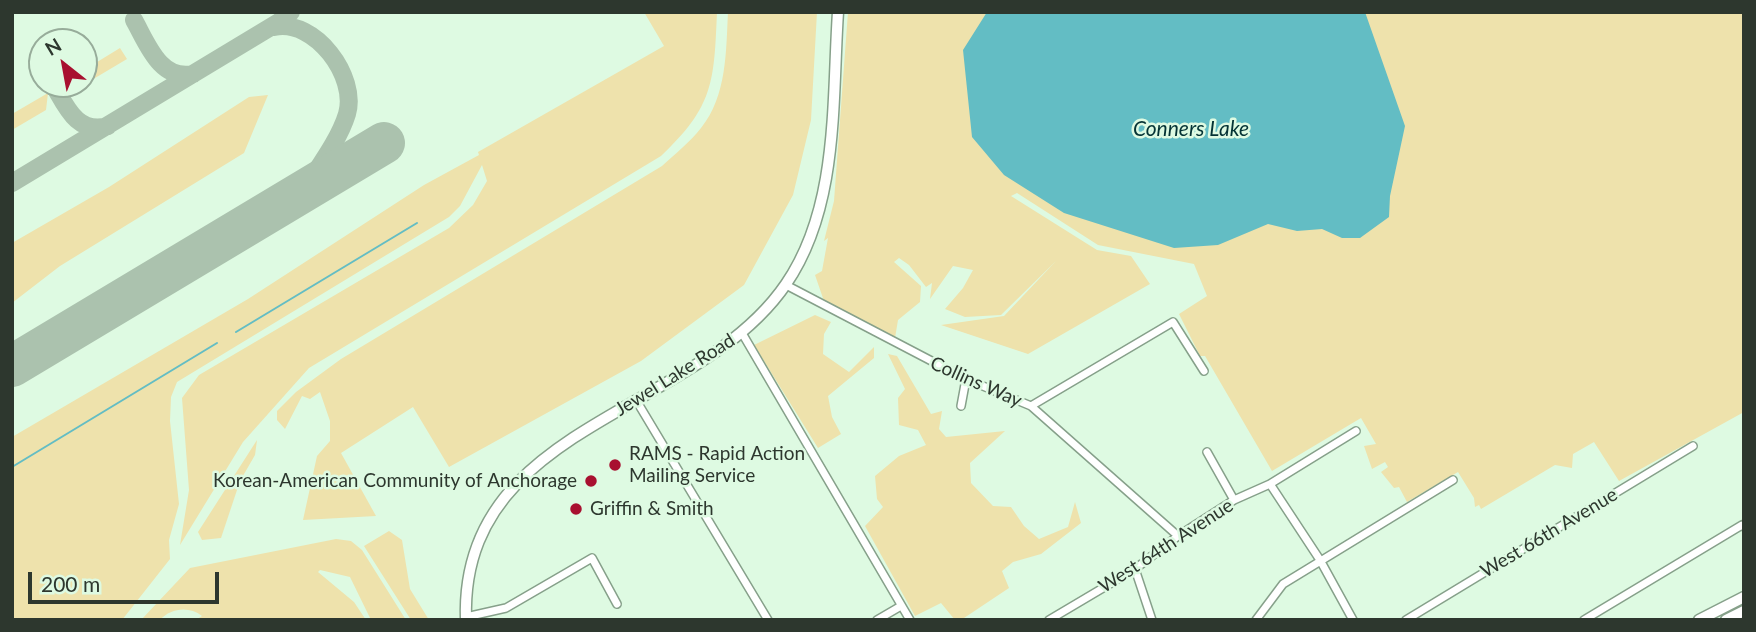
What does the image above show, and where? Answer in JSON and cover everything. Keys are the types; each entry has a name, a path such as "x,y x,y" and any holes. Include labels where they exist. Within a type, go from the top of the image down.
{"main road":[{"name":"Jewel Lake Road","path":"466,618 475,556 488,523 505,497 550,453 742,333 786,285 801,259 824,191 838,12"},
{"path":"1699,620 1744,597"},
{"path":"1726,620 1744,611"}],"street":[{"name":"Collins Way","path":"786,285 966,379 1031,406 1178,536"},
{"path":"1031,406 1173,322 1204,371"},
{"path":"742,333 910,620"},
{"path":"961,406 966,379"},
{"path":"636,400 768,620"},
{"name":"West 64th Avenue","path":"1049,620 1135,569 1178,536 1234,500 1270,484 1356,430"},
{"name":"West 66th Avenue","path":"1406,620 1693,446"},
{"path":"1207,452 1234,500"},
{"path":"1256,620 1283,584 1453,480"},
{"path":"1270,484 1320,560 1353,620"},
{"path":"1584,620 1742,525 1744,527"},
{"path":"466,618 506,608 592,558 617,604"},
{"path":"1135,569 1152,620"},
{"path":"877,620 901,606"}],"shaded area":[{"path":"644,12 717,12 712,75 708,91 692,122 661,156 309,368 243,442 180,545 189,490 182,398 199,375 449,228 473,205 487,181 482,165 460,206 449,217 177,382 171,397 170,421 179,504 169,540 170,559 122,620 12,620 12,437 248,299 424,185 479,155 478,152 664,46"},
{"path":"728,12 817,12 811,120 793,195 744,285 641,361 449,467 413,407 341,453 376,516 303,520 317,456 330,441 330,421 320,392 310,399 302,396 285,429 277,420 277,411 296,392 341,359 662,166 697,133 716,102 723,73"},
{"path":"848,12 1744,12 1744,412 1619,481 1594,442 1573,454 1572,468 1555,465 1481,509 1479,505 1475,507 1474,498 1458,472 1407,502 1399,487 1394,488 1381,472 1388,467 1385,462 1372,469 1364,446 1376,444 1361,418 1272,471 1205,356 1200,356 1179,314 1207,296 1194,264 1098,245 1017,193 1011,196 1097,250 1131,256 1150,284 1028,354 941,325 1004,316 1056,261 1001,315 965,317 945,309 963,288 973,270 953,266 930,299 932,283 926,287 909,265 899,258 894,262 921,286 920,302 898,320 895,338 825,304 815,275 822,271 828,238 824,241 834,201"},
{"path":"120,48 127,59 98,76 98,61"},
{"path":"268,95 244,153 60,266 12,303 12,243 109,187 249,97"},
{"path":"39,98 47,98 46,110 12,130 12,114"},
{"path":"815,315 831,322 824,334 823,354 849,372 874,347 874,358 828,396 832,417 841,434 818,448 754,345"},
{"path":"888,354 897,356 931,414 942,411 939,429 946,437 1005,431 970,463 971,483 993,506 1011,507 1024,526 1039,539 1068,527 1075,502 1081,523 1041,554 1013,562 1002,571 1009,588 961,620 955,620 941,603 915,616 865,526 883,507 877,499 875,476 899,456 926,445 918,430 899,425 898,398 905,389"},
{"path":"257,440 255,455 240,481 221,538 202,540 198,532"},
{"path":"389,531 402,540 410,589 429,620 411,620 364,546"},
{"path":"336,539 351,541 362,550 406,620 371,620 350,577 320,570 318,572 354,602 366,620 196,620 202,616 186,610 169,613 160,620 141,620 190,568"}],"water":[{"name":"Conners Lake","path":"987,12 1365,12 1405,126 1390,196 1389,217 1360,238 1342,238 1322,229 1297,231 1268,224 1218,245 1174,248 1064,213 1004,175 972,137 963,50"}],"waterway":[{"path":"236,332 417,223"},
{"path":"12,467 217,343"}],"taxiway":[{"path":"12,183 279,22 291,12"},
{"path":"134,20 163,66 182,75 193,74"},
{"path":"274,27 289,27 318,41 340,68 349,99 347,114 339,133 304,190"},
{"path":"61,98 80,122 97,128 108,126"}],"runway":[{"path":"12,366 384,143"}],"place":[{"name":"RAMS - Rapid Action Mailing Service","path":"615,465"},
{"name":"Korean-American Community of Anchorage","path":"591,481"},
{"name":"Griffin & Smith","path":"576,509"}]}
